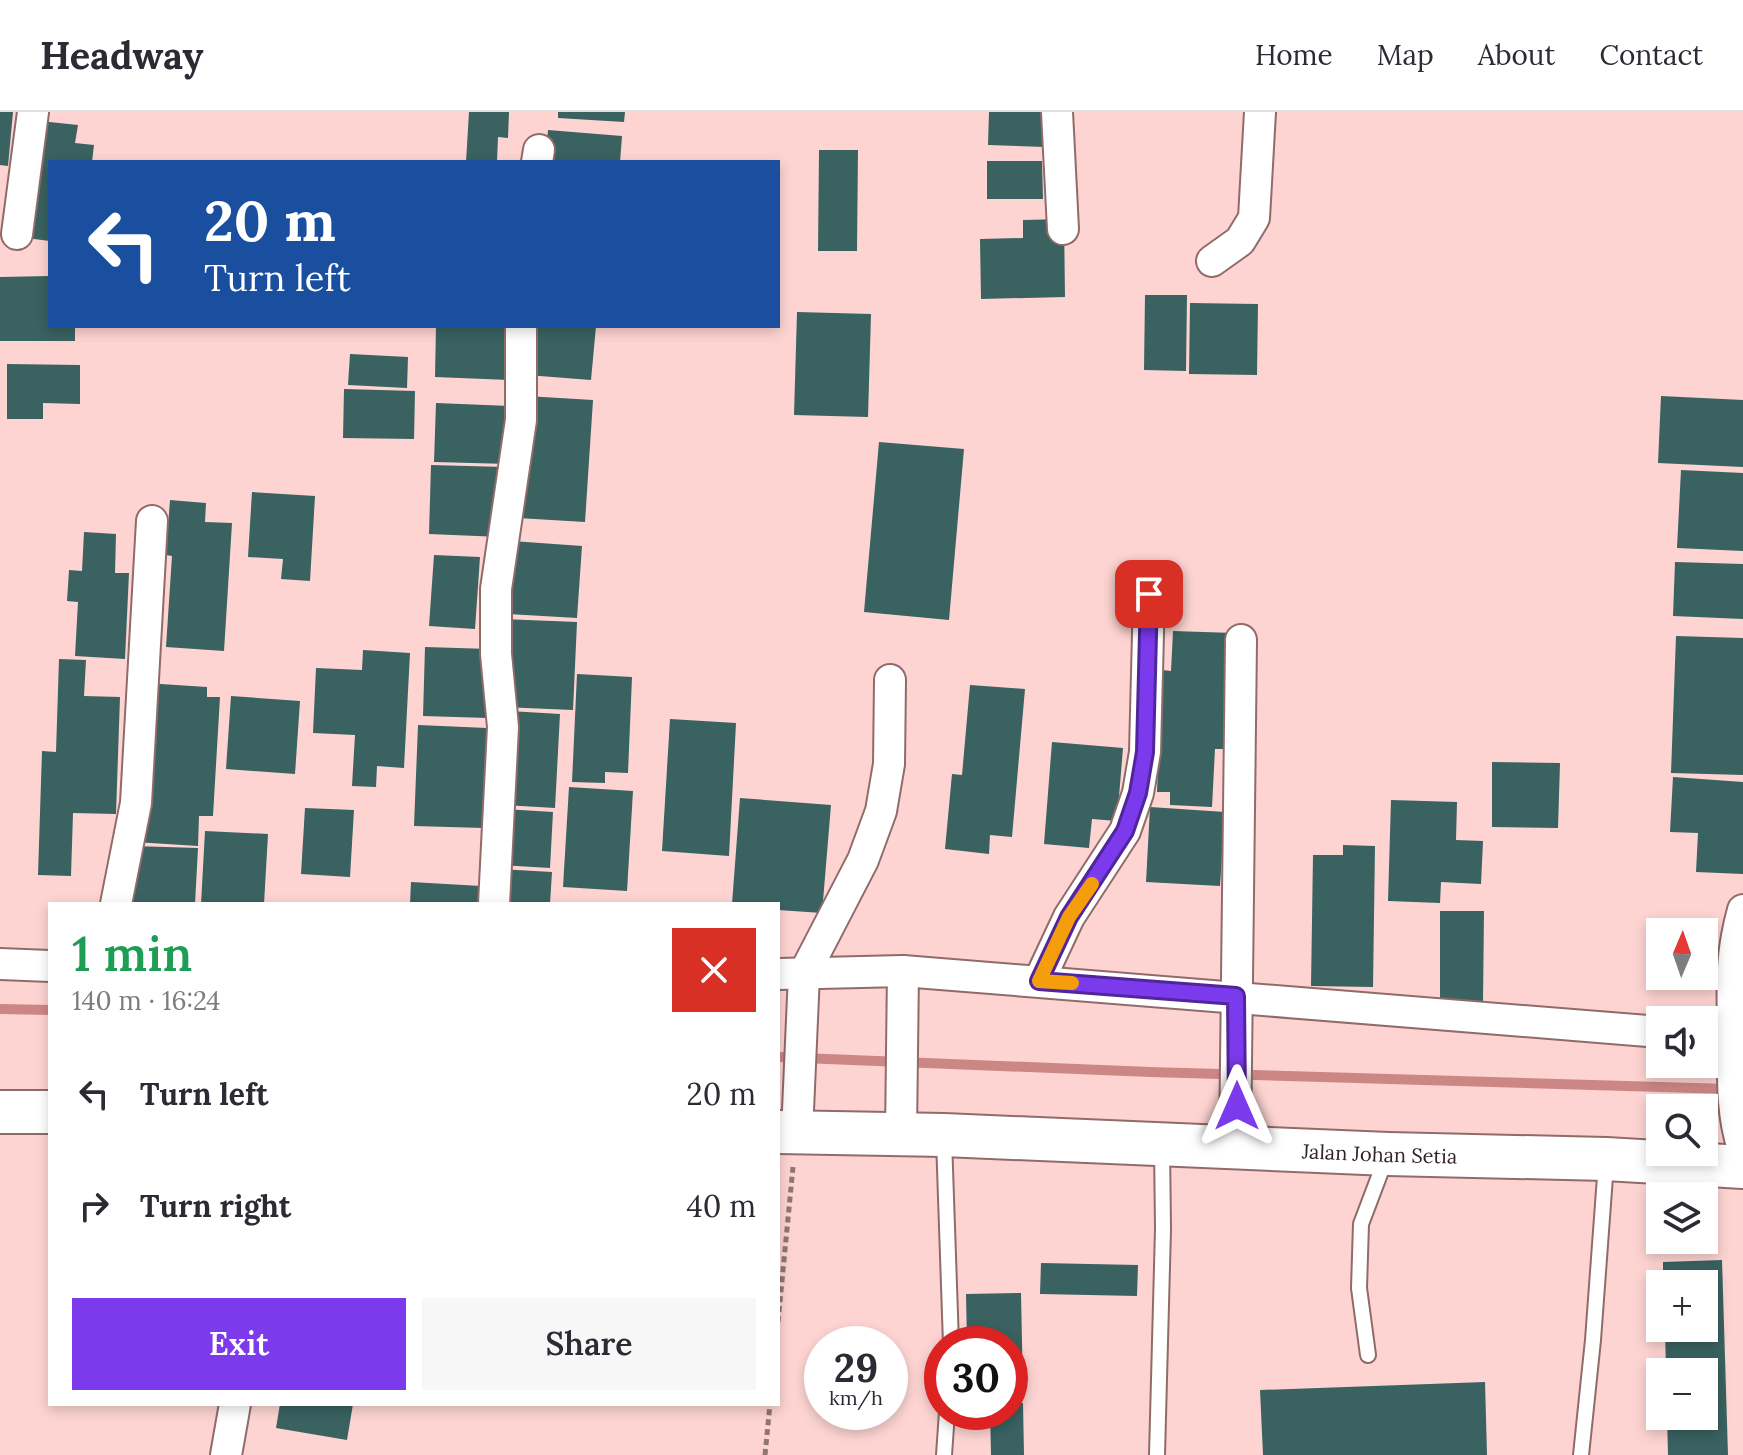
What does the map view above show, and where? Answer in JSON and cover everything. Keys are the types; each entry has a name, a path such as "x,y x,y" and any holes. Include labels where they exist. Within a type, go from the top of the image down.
{"main road":[{"path":"0,1112 48,1112"},
{"name":"Jalan Johan Setia","path":"791,1119 901,1134 1162,1146 1606,1159 1743,1167"}],"street":[{"path":"17,234 33,112"},
{"path":"1057,112 1063,229"},
{"path":"1212,261 1240,241 1254,218 1260,112"},
{"path":"494,902 503,727 496,654 496,589 521,420 521,328"},
{"path":"116,902 136,803 152,521"},
{"path":"1039,981 1069,917 1125,831 1138,793 1145,752 1149,594"},
{"path":"1235,1147 1241,640"},
{"path":"791,1119 795,982 863,860 881,811 889,764 890,680"},
{"path":"1739,1135 1728,1044 1732,957 1743,910"},
{"path":"0,964 48,966"},
{"path":"901,1134 903,971"},
{"path":"795,982 903,971 1646,1031"},
{"path":"226,1455 235,1406"}],"lane":[{"path":"944,1135 950,1326"},
{"path":"1157,1455 1162,1146"},
{"path":"1368,1355 1359,1288 1361,1224 1388,1154"},
{"path":"1581,1455 1606,1159"},
{"path":"944,1455 946,1430"}],"path":[{"path":"780,1291 791,1119"},
{"path":"765,1455 770,1406"}],"building":[{"path":"0,112 13,112 8,166 0,165"},
{"path":"469,112 509,112 508,138 498,137 497,160 466,160"},
{"path":"558,112 625,112 624,122 558,118"},
{"path":"989,112 1046,112 1045,147 988,145"},
{"path":"40,121 78,125 75,143 94,145 92,160 48,160 48,241 26,238"},
{"path":"548,130 622,136 620,160 545,160"},
{"path":"819,150 858,150 857,251 818,251"},
{"path":"987,161 1042,161 1043,199 987,199"},
{"path":"1064,219 1065,297 981,299 980,239 1023,238 1023,220"},
{"path":"48,276 48,328 75,328 75,341 0,341 0,277"},
{"path":"1145,295 1187,295 1186,371 1144,370"},
{"path":"1190,303 1258,304 1257,375 1189,374"},
{"path":"797,312 871,314 868,417 794,415"},
{"path":"436,328 511,328 509,380 435,377"},
{"path":"531,328 596,328 591,380 527,375"},
{"path":"350,354 408,357 407,388 348,385"},
{"path":"7,364 80,365 80,404 43,403 43,419 7,419"},
{"path":"344,389 415,391 414,439 343,438"},
{"path":"526,396 593,400 585,522 518,518"},
{"path":"1661,396 1743,400 1743,467 1658,463"},
{"path":"436,403 512,406 510,464 434,462"},
{"path":"879,442 964,449 949,620 864,612"},
{"path":"431,465 504,467 501,537 429,534"},
{"path":"1681,470 1743,473 1743,551 1677,548"},
{"path":"252,492 315,496 310,581 281,579 283,559 248,557"},
{"path":"170,500 206,503 205,522 232,523 224,651 166,647 172,556 166,555"},
{"path":"84,532 116,534 115,573 129,573 125,659 75,656 78,602 67,601 69,570 82,571"},
{"path":"512,541 582,546 577,618 507,614"},
{"path":"434,555 480,557 475,629 429,626"},
{"path":"1675,562 1743,564 1743,619 1673,616"},
{"path":"505,619 577,622 573,710 501,707"},
{"path":"1173,631 1234,633 1228,749 1215,749 1212,807 1170,805 1170,792 1157,792 1162,670 1171,671"},
{"path":"1676,636 1743,638 1743,775 1671,773"},
{"path":"425,647 490,649 488,718 423,716"},
{"path":"363,650 410,653 404,768 377,766 376,787 352,786 355,735 313,733 316,668 362,670"},
{"path":"59,659 86,660 84,696 120,697 116,814 73,813 71,876 38,875 42,751 56,752"},
{"path":"577,674 632,677 628,773 605,772 605,783 572,782"},
{"path":"145,683 207,687 207,697 220,697 213,816 199,816 198,846 135,842"},
{"path":"970,685 1025,689 1012,837 990,835 989,854 945,849 952,774 962,775"},
{"path":"231,696 300,701 295,774 226,769"},
{"path":"509,711 560,714 555,808 504,805"},
{"path":"670,719 736,723 729,856 662,851"},
{"path":"418,725 487,728 484,828 414,826"},
{"path":"1052,742 1123,748 1117,821 1092,819 1089,848 1044,844"},
{"path":"1492,762 1560,763 1558,828 1492,827"},
{"path":"1673,777 1743,782 1743,874 1696,872 1698,833 1670,832"},
{"path":"569,787 633,791 627,891 563,887"},
{"path":"740,798 831,805 822,913 780,910 780,902 732,902"},
{"path":"1391,800 1457,802 1456,840 1483,841 1481,884 1441,882 1440,903 1388,901"},
{"path":"1150,807 1225,812 1220,886 1146,882"},
{"path":"305,808 354,810 350,877 301,874"},
{"path":"502,809 553,812 550,868 498,865"},
{"path":"205,831 268,834 264,902 201,902"},
{"path":"1343,845 1375,846 1373,987 1311,986 1313,855 1343,855"},
{"path":"133,846 198,848 195,902 130,902"},
{"path":"498,869 552,872 550,902 496,902"},
{"path":"411,882 481,886 480,902 410,902"},
{"path":"1440,911 1484,911 1483,1002 1440,1002"},
{"path":"1722,1260 1728,1455 1668,1455 1667,1430 1718,1430 1718,1358 1666,1358 1665,1342 1718,1342 1718,1270 1663,1270 1663,1262"},
{"path":"1041,1263 1138,1265 1137,1296 1040,1294"},
{"path":"1021,1293 1022,1326 967,1326 966,1294"},
{"path":"1485,1382 1487,1455 1263,1455 1260,1390"},
{"path":"280,1406 353,1406 347,1440 276,1428"},
{"path":"990,1430 1024,1430 1024,1455 991,1455"}],"waterway":[{"path":"0,1009 48,1010"},
{"path":"780,1057 1150,1072 1729,1089"}],"slow traffic":[{"path":"1072,983 1039,981 1069,917 1092,884"}],"route":[{"path":"1149,594 1145,752 1138,793 1125,831 1069,917 1039,981 1236,996 1237,1106"}]}
